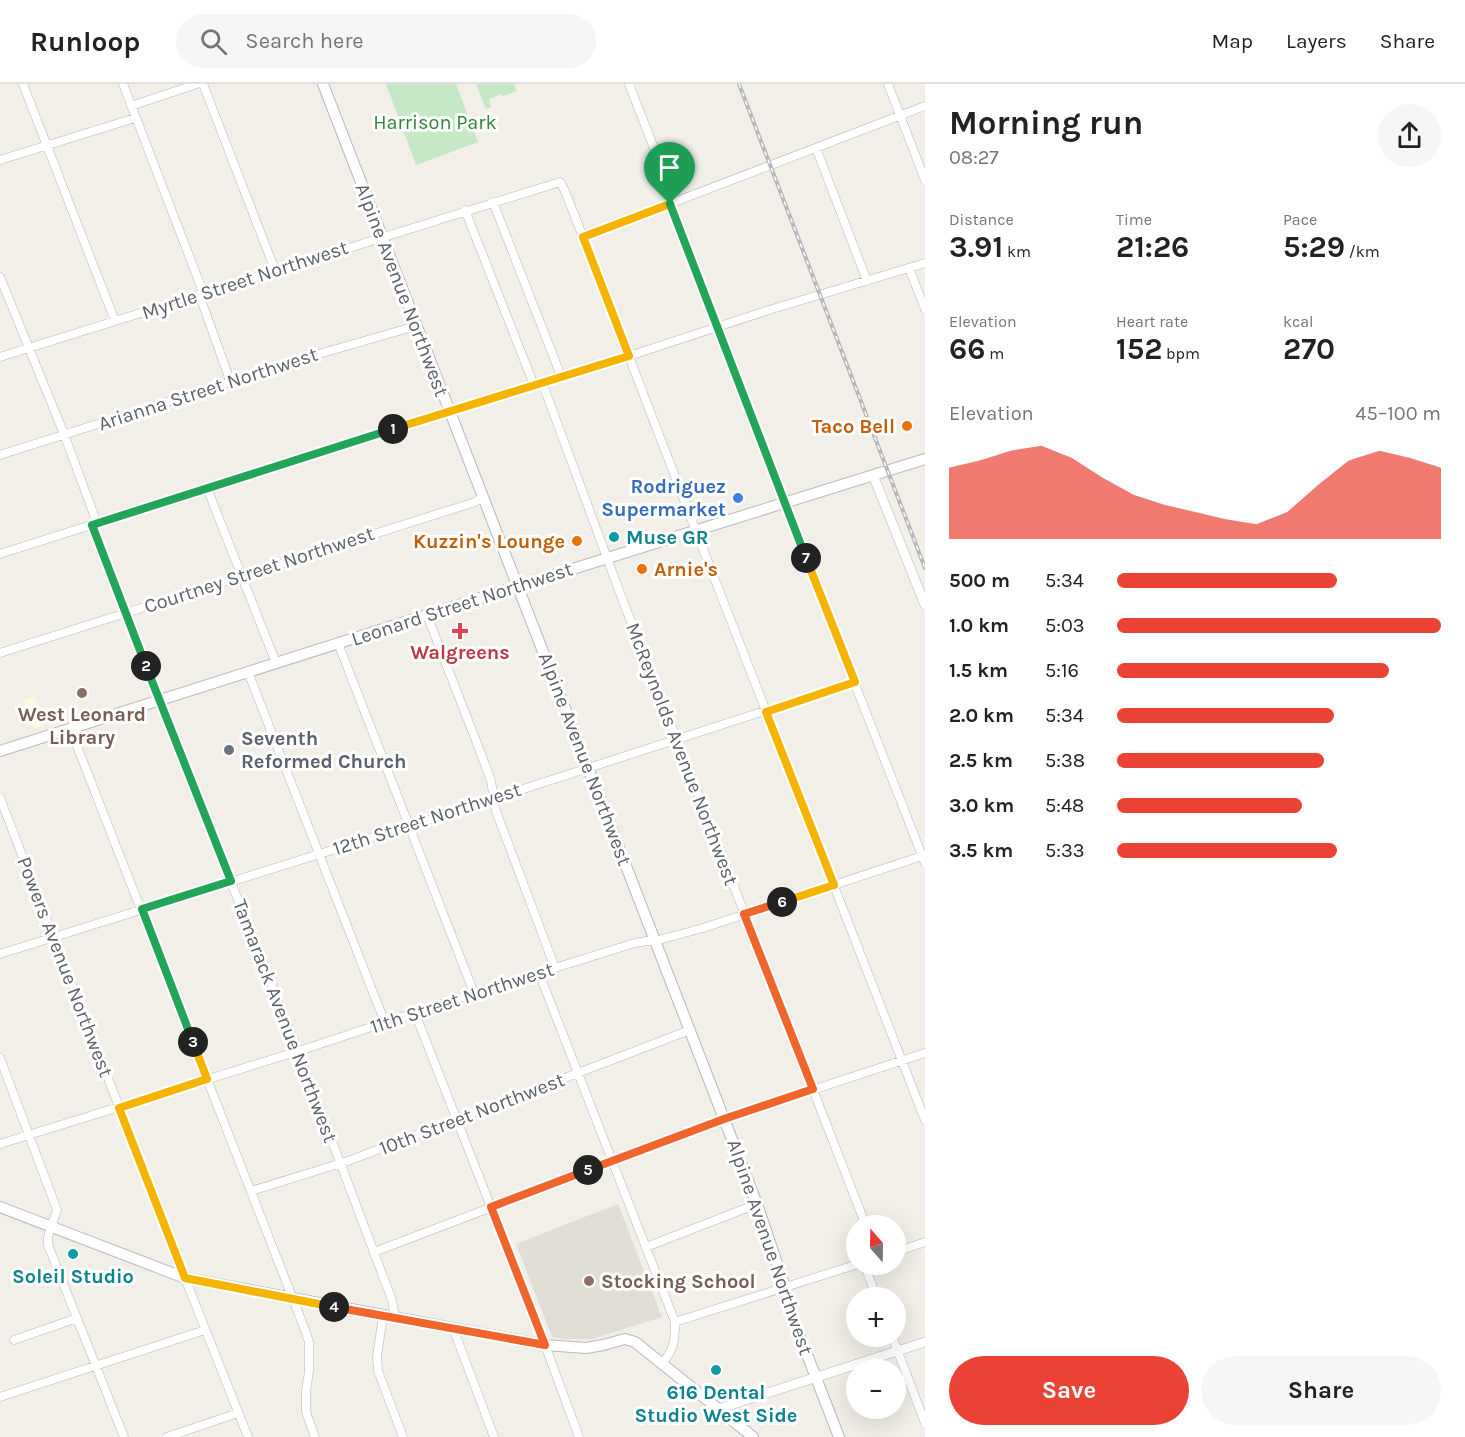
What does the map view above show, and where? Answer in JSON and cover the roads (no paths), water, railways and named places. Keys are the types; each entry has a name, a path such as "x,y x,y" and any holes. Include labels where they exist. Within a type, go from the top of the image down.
{"main road":[{"name":"Alpine Avenue Northwest","path":"323,84 757,1204 785,1287 784,1295 840,1437"},
{"name":"Leonard Street Northwest","path":"0,751 606,558 925,460"},
{"path":"0,1207 185,1278 545,1345 586,1348 625,1339 636,1343 753,1437"}],"street":[{"path":"23,84 114,321"},
{"path":"123,84 201,293 231,382"},
{"path":"131,106 197,84"},
{"path":"203,84 276,270"},
{"path":"629,84 716,327 924,858"},
{"path":"888,84 925,180"},
{"path":"925,106 583,237 925,1120"},
{"path":"0,160 135,118"},
{"path":"816,148 867,281"},
{"name":"Myrtle Street Northwest","path":"0,357 560,182 583,237"},
{"path":"493,202 561,376"},
{"name":"McReynolds Avenue Northwest","path":"465,210 538,383 862,1215"},
{"path":"0,554 925,263"},
{"path":"909,268 925,309"},
{"name":"Tamarack Avenue Northwest","path":"0,277 64,434 125,613 298,1051 392,1300 395,1317"},
{"name":"Arianna Street Northwest","path":"0,455 312,356 416,326"},
{"path":"873,475 925,605"},
{"path":"207,488 276,663"},
{"name":"Courtney Street Northwest","path":"0,653 465,505 483,497"},
{"path":"427,615 491,781 496,811 555,968"},
{"path":"338,643 474,993"},
{"path":"248,672 385,1023"},
{"name":"12th Street Northwest","path":"0,954 409,826 855,682"},
{"path":"70,728 309,1342 306,1412 315,1437"},
{"name":"Powers Avenue Northwest","path":"0,798 248,1437"},
{"name":"11th Street Northwest","path":"0,1144 635,943 655,942 924,858"},
{"path":"539,973 675,1322 672,1350 662,1364"},
{"path":"415,1013 579,1437"},
{"name":"10th Street Northwest","path":"251,1191 341,1164 690,1030"},
{"path":"374,1252 724,1119 925,1053"},
{"path":"0,1058 57,1210 48,1236 48,1245 124,1437"},
{"path":"646,1247 757,1204"},
{"path":"906,1249 925,1242"},
{"path":"675,1322 846,1268"},
{"path":"383,1315 377,1364 380,1378 403,1437"},
{"path":"14,1340 77,1318"},
{"path":"453,1328 494,1437"},
{"path":"0,1397 206,1330"},
{"path":"718,1409 925,1342"},
{"path":"896,1347 925,1424"},
{"path":"167,1437 238,1413"}],"railway":[{"path":"739,84 925,568"}],"place":[{"name":"Taco Bell","path":"907,426"},
{"name":"Rodriguez Supermarket","path":"738,498"},
{"name":"Muse GR","path":"614,537"},
{"name":"Kuzzin's Lounge","path":"577,541"},
{"name":"Arnie's","path":"642,569"},
{"name":"Walgreens","path":"460,631"},
{"name":"West Leonard Library","path":"82,693"},
{"name":"Seventh Reformed Church","path":"229,750"},
{"name":"Soleil Studio","path":"73,1254"},
{"name":"Stocking School","path":"589,1281"},
{"name":"616 Dental Studio West Side","path":"716,1370"}],"park label":[{"name":"Harrison Park","path":"435,122"}]}
